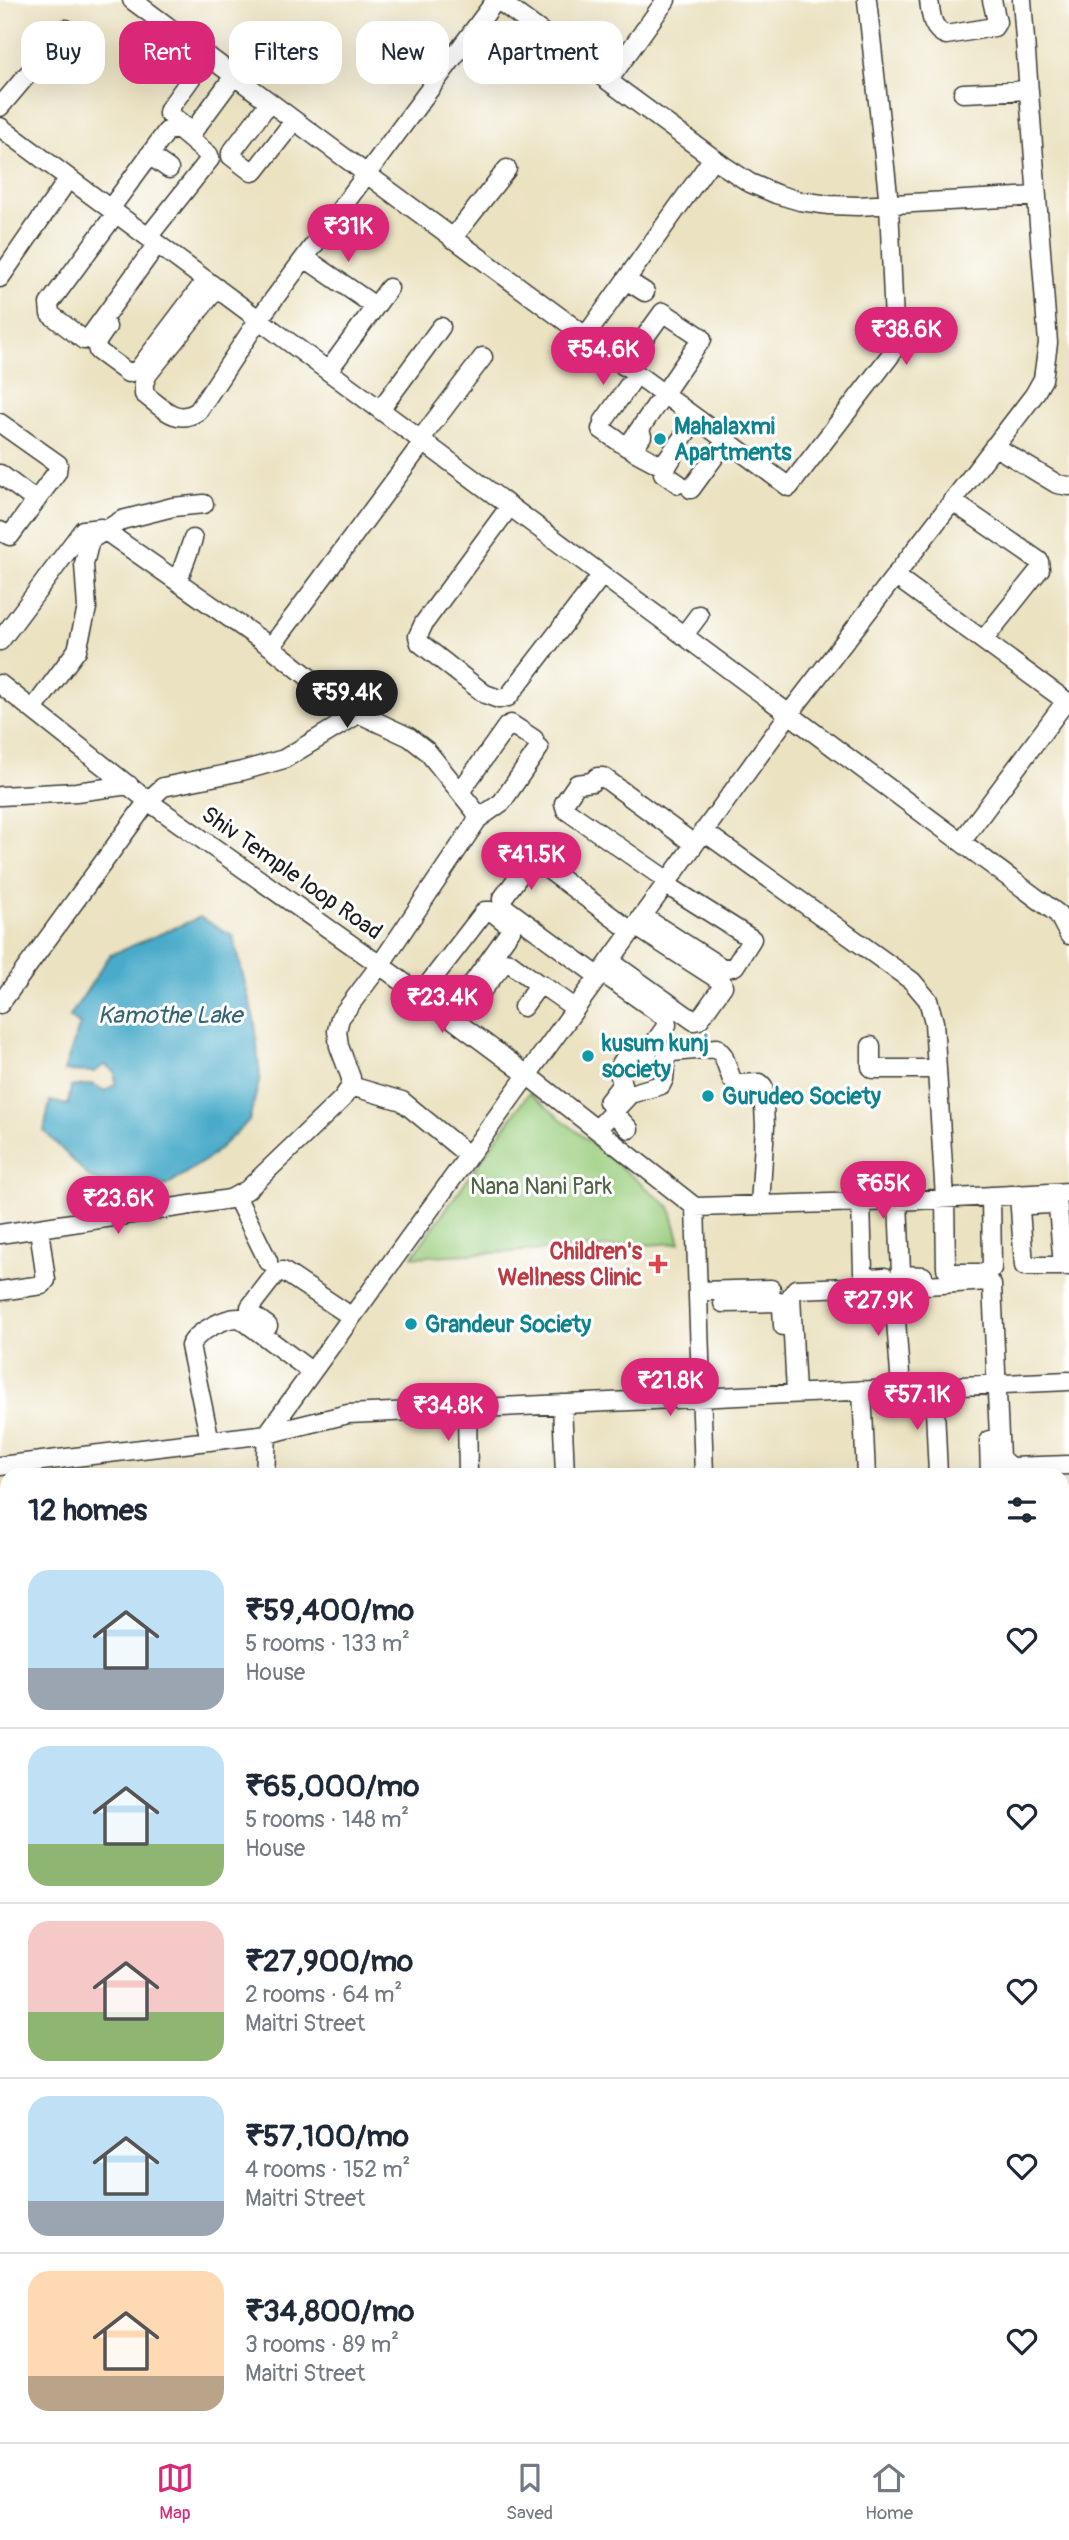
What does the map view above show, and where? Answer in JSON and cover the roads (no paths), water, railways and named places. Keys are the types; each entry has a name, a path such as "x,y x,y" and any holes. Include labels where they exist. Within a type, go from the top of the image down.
{"street":[{"path":"211,284 144,383 144,394 176,417 188,417 198,411 259,319 497,0 526,21"},
{"path":"623,60 666,0"},
{"path":"243,84 789,488 895,346 889,204 867,0"},
{"path":"929,0 934,27 946,35 994,27 997,22 992,0"},
{"path":"265,1468 267,1434 789,714 1044,379 1048,343 1023,0"},
{"path":"139,2 163,21"},
{"path":"974,36 1025,27"},
{"path":"215,62 229,73"},
{"path":"0,107 21,82"},
{"path":"187,84 168,113 191,131 230,84"},
{"path":"199,130 231,84"},
{"path":"612,84 750,183 800,201 829,205 889,204 1037,196"},
{"path":"963,93 1030,90"},
{"path":"270,103 231,153 231,156 252,172 256,172 294,121"},
{"path":"0,127 1058,914 1069,935"},
{"path":"156,243 89,338 84,340 78,337 50,314 48,304 167,131 178,129 209,155 210,159 96,343 97,351 128,373 138,370 211,284"},
{"path":"149,155 169,169"},
{"path":"585,337 713,158"},
{"path":"452,239 507,169"},
{"path":"0,278 69,178"},
{"path":"304,258 369,302"},
{"path":"626,280 645,292"},
{"path":"386,285 325,369 369,302 386,285"},
{"path":"662,307 626,368 602,426 627,447 666,397"},
{"path":"626,368 663,312 701,337 633,449 662,466 697,420"},
{"path":"378,408 438,327"},
{"path":"271,647 483,357"},
{"path":"697,420 663,473 685,487 726,441"},
{"path":"0,423 58,464 57,472 10,536 0,531"},
{"path":"994,446 1058,484 1069,486"},
{"path":"0,474 36,500"},
{"path":"952,501 1038,561 1040,569 984,639"},
{"path":"34,708 77,650 87,608 84,564 90,540 122,520 173,507 204,504"},
{"path":"510,506 424,623 418,636 420,643 485,694 499,699 508,697 602,575"},
{"path":"0,641 83,530 91,527 106,530 271,647 347,708 409,737 427,751 475,811 478,819"},
{"path":"178,581 193,539"},
{"path":"895,576 1066,701 961,842"},
{"path":"684,635 699,615"},
{"name":"Shiv Temple loop Road","path":"0,684 148,800 380,965 340,1018 337,1031 339,1046 351,1078 351,1086"},
{"path":"0,1004 148,800 163,787 242,771 284,759 358,714"},
{"path":"460,792 507,726 511,724 536,743 502,802 478,819 380,965 426,988 527,1074 695,1207 991,1196 1051,1204 1058,1207 1066,1266 1024,1266 1019,1200"},
{"path":"636,924 724,969 735,966 752,939 666,883 566,810 564,803 577,784 592,782 597,777 603,777 699,838 912,981 928,1000 932,1011 937,1069 939,1199 938,1267 934,1274 904,1276 901,1272 895,1201"},
{"path":"0,796 76,792 128,785"},
{"path":"530,861 537,861 636,924 722,982 723,986 699,1020 694,1021 603,970 504,908 502,899 530,861"},
{"path":"426,988 485,911 491,911 510,926 511,930 455,1013"},
{"path":"455,1013 505,962 537,983 537,988 523,1007"},
{"path":"594,1127 622,1084 619,1069 622,1062 627,1056 645,1056 667,1025 666,1018 603,970"},
{"path":"542,985 575,1008"},
{"path":"871,1046 873,1069 937,1069"},
{"path":"594,1127 630,1094 661,1085 666,1056 672,1052 717,1048 723,1055 732,1080 738,1084 760,1083 763,1086 759,1137 760,1205"},
{"path":"0,1234 230,1199 247,1191 342,1099 351,1086 402,1101 468,1155"},
{"path":"613,1112 629,1129"},
{"path":"1019,1200 1069,1192"},
{"path":"236,1196 268,1261"},
{"path":"939,1199 947,1271 984,1273 992,1268 993,1263 991,1196"},
{"path":"858,1202 863,1272 869,1278 891,1277 895,1270 895,1201"},
{"path":"822,1282 856,1279 858,1202"},
{"path":"695,1207 704,1468"},
{"path":"0,1291 42,1285 46,1280 39,1229"},
{"path":"315,1368 250,1313 250,1307 277,1272 284,1271 352,1317"},
{"path":"896,1388 896,1287 983,1280 992,1285 990,1468"},
{"path":"791,1394 791,1296 796,1289 802,1288 882,1287 896,1388"},
{"path":"698,1291 773,1289"},
{"path":"723,1303 775,1301 782,1306 791,1394"},
{"path":"210,1441 191,1346 194,1338 232,1318 240,1318 315,1368"},
{"path":"0,1466 267,1434 348,1414 1069,1381"},
{"path":"992,1384 1000,1453 1006,1465 1069,1465"},
{"path":"932,1387 935,1468"},
{"path":"862,1390 866,1468"},
{"path":"562,1404 565,1468"},
{"path":"467,1409 468,1468"}],"water":[{"name":"Kamothe Lake","path":"200,917 233,936 255,1023 260,1078 249,1121 209,1158 167,1185 136,1195 90,1178 44,1131 50,1101 68,1105 71,1087 93,1084 105,1091 115,1084 115,1072 105,1065 94,1072 64,1071 80,1024 69,1018 110,955"}],"place":[{"name":"Mahalaxmi Apartments","path":"660,439"},
{"name":"kusum kunj society","path":"588,1056"},
{"name":"Gurudeo Society","path":"708,1096"},
{"name":"Children's Wellness Clinic","path":"658,1264"},
{"name":"Grandeur Society","path":"411,1324"}],"park label":[{"name":"Nana Nani Park","path":"541,1186"}]}
